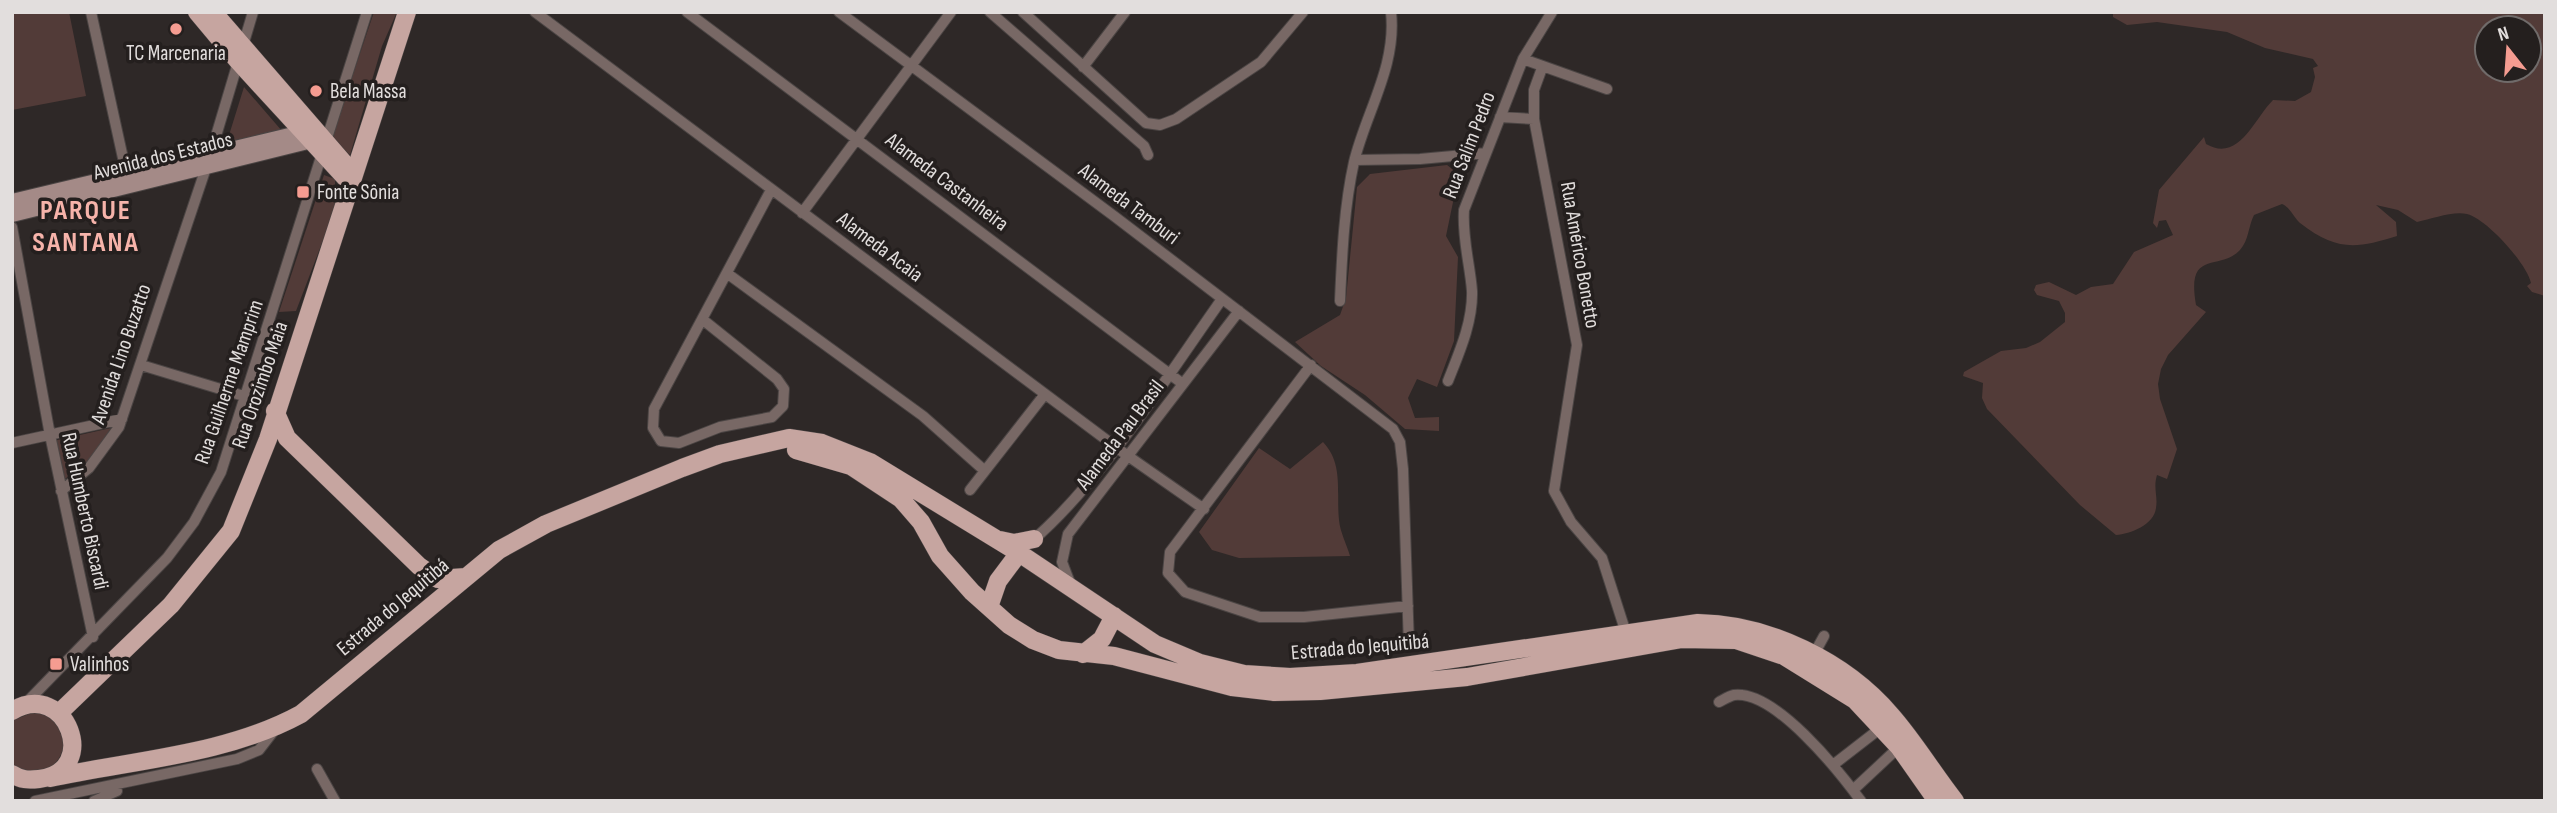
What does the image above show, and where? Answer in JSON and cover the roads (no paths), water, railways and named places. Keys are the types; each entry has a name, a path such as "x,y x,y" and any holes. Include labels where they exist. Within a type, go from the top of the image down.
{"main road":[{"path":"197,12 240,53 353,180"},
{"path":"213,12 240,53"},
{"name":"Rua Orozimbo Maia","path":"54,710 149,628 205,567 231,531 261,453 407,12"},
{"name":"Avenida dos Estados","path":"12,201 127,180 316,139"},
{"name":"Avenida dos Estados","path":"12,215 127,180"},
{"path":"275,411 287,438 419,566 438,579 466,577"},
{"path":"261,453 274,443 287,438"},
{"name":"Estrada do Jequitibá","path":"17,779 50,778 209,747 276,728 301,714 499,550 546,524 695,463 789,438 822,443 870,462 989,538 1019,554 1156,644 1200,663 1244,674 1290,677 1470,658 1698,623 1721,623 1763,632 1813,656 1863,688 1891,715 1955,801"},
{"name":"Estrada do Jequitibá","path":"759,446 815,453 851,466 883,486 912,510 940,556 989,607 1009,625 1033,640 1083,654 1114,656 1153,664 1232,687 1274,692 1320,691 1467,677 1657,642 1717,638 1736,640 1784,656 1855,700 1899,747 1937,801"},
{"path":"989,538 1014,543 1034,539"},
{"path":"989,607 998,581 1019,554"},
{"path":"416,619 430,593 419,566"},
{"path":"1083,654 1102,639 1114,615"},
{"path":"17,705 54,710 70,729 72,748 65,765 50,778"}],"street":[{"path":"91,12 127,180"},
{"name":"Avenida Lino Buzatto","path":"61,491 89,468 107,447 122,419 207,162 253,12"},
{"name":"Rua Guilherme Mamprim","path":"17,705 51,678 93,637 167,558 194,522 221,472 247,397 316,139 367,12"},
{"name":"Alameda Acaia","path":"535,12 1128,456 1204,509"},
{"name":"Alameda Castanheira","path":"687,12 1183,384"},
{"name":"Alameda Tamburi","path":"839,12 1393,429 1401,442 1408,606"},
{"path":"802,213 951,12"},
{"path":"990,12 1144,146 1148,155"},
{"path":"1023,12 1146,123 1160,125 1176,119 1261,62 1303,12"},
{"path":"1083,67 1125,12"},
{"path":"1340,301 1354,160 1390,55 1391,12"},
{"name":"Rua Salim Pedro","path":"1448,381 1469,320 1472,294 1463,226 1464,210 1523,59 1552,12"},
{"path":"1523,59 1607,89"},
{"name":"Rua Américo Bonetto","path":"1542,68 1534,90 1534,119 1577,345 1554,492 1572,522 1601,558 1626,633"},
{"path":"1500,117 1534,119"},
{"path":"1354,160 1420,159 1486,153"},
{"path":"702,319 777,379 784,389 783,406 772,417 720,427 679,443 661,442 653,428 654,409 702,319 728,274 771,190"},
{"name":"Rua Humberto Biscardi","path":"12,227 61,491 93,637"},
{"path":"728,274 923,416 985,471"},
{"name":"Alameda Pau Brasil","path":"1019,554 1054,522 1116,446 1222,299"},
{"name":"Alameda Pau Brasil","path":"1075,592 1064,575 1062,562 1068,534 1239,311"},
{"path":"141,365 247,397"},
{"path":"1311,365 1170,552 1168,560 1171,580 1185,592 1260,617 1304,617 1408,606 1409,646"},
{"path":"970,490 1045,394"},
{"path":"12,443 122,419"},
{"path":"1054,522 1068,534"},
{"path":"1813,656 1824,636"},
{"path":"51,678 47,692 54,710"},
{"path":"1719,702 1734,695 1758,700 1786,719 1833,765 1861,801"},
{"path":"1833,765 1882,727"},
{"path":"35,801 70,797 250,755 265,744 276,728"},
{"path":"1853,790 1899,747"},
{"path":"317,769 335,801"},
{"path":"94,801 136,782"}],"place":[{"name":"TC Marcenaria","path":"176,29"},
{"name":"Bela Massa","path":"316,91"},
{"name":"Fonte Sônia","path":"303,192"},
{"name":"Valinhos","path":"56,664"}],"district":[{"name":"PARQUE SANTANA","path":"86,226"}]}
